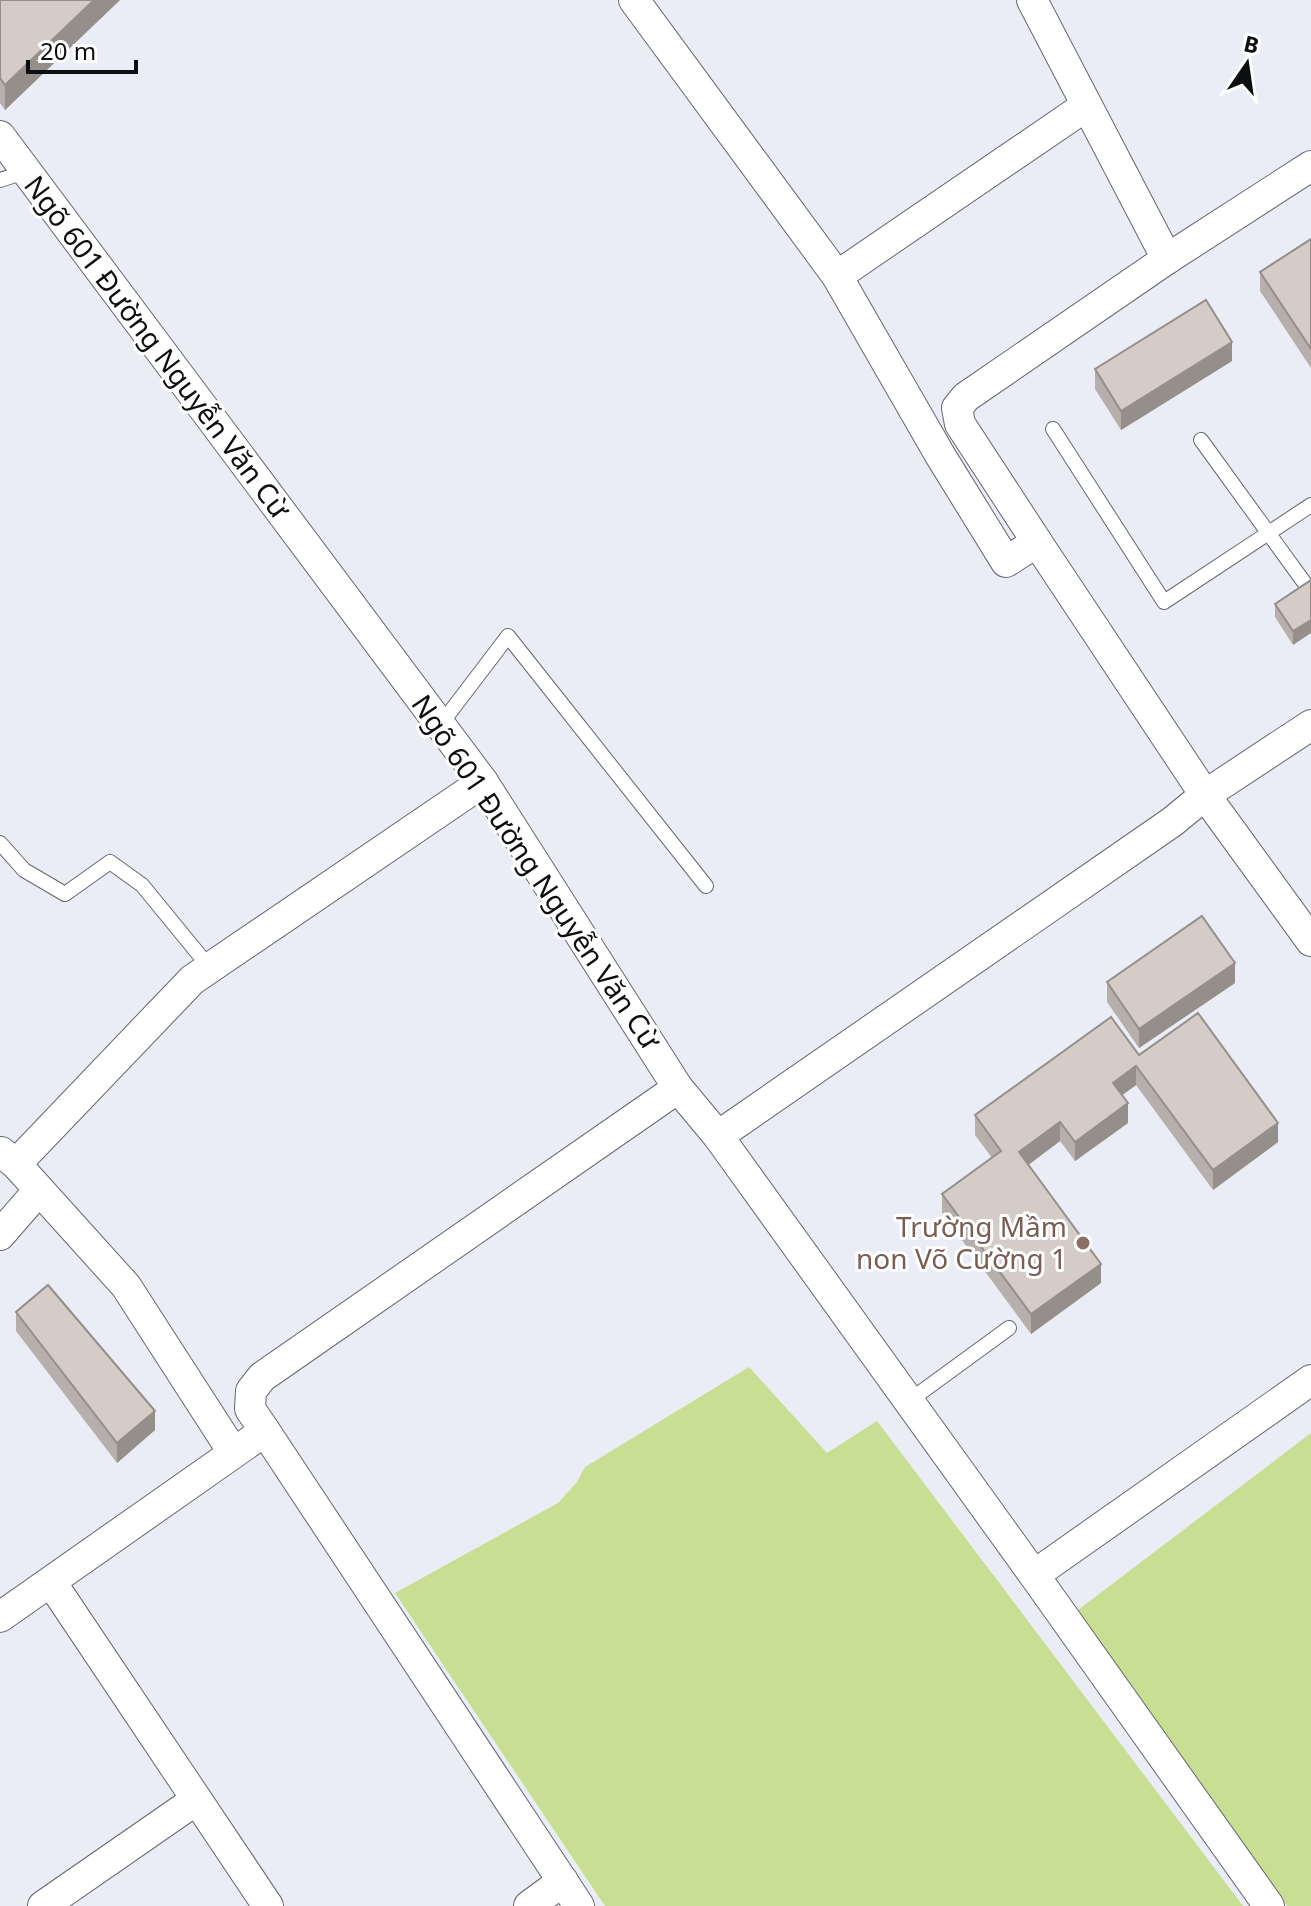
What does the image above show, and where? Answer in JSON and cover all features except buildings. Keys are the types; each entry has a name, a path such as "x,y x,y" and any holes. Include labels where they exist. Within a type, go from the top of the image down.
{"street":[{"path":"634,0 837,276 1006,562 1037,542"},
{"path":"1032,0 1167,259"},
{"path":"837,276 1086,106"},
{"name":"Ngõ 601 Đường Nguyễn Văn Cừ","path":"0,136 12,176 441,724 483,782 678,1088 718,1136 1269,1906"},
{"path":"1311,166 1167,259 966,397 957,408 960,424 1205,795 1311,941"},
{"path":"718,1136 1172,822 1205,795 1311,725"},
{"path":"233,1452 126,1286 8,1158 192,980 483,782"},
{"path":"529,1906 571,1894 250,1409 251,1391 262,1377 678,1088"},
{"path":"0,1235 39,1190"},
{"path":"1034,1575 1311,1380"},
{"path":"0,1617 265,1431"},
{"path":"51,1582 268,1906"},
{"path":"43,1906 196,1800"}],"lane":[{"path":"1053,429 1164,602 1311,505"},
{"path":"1201,440 1306,585"},
{"path":"441,724 508,636 706,886"},
{"path":"0,843 24,870 65,894 110,862 142,885 210,968"},
{"path":"909,1401 1009,1328"}],"green space":[{"path":"749,1367 827,1453 877,1421 1243,1906 605,1906 395,1593 558,1503 577,1482 585,1467"},
{"path":"1311,1433 1311,1906 1287,1906 1078,1610"}],"place":[{"name":"Trường Mầm non Võ Cường 1","path":"1083,1243"}]}
